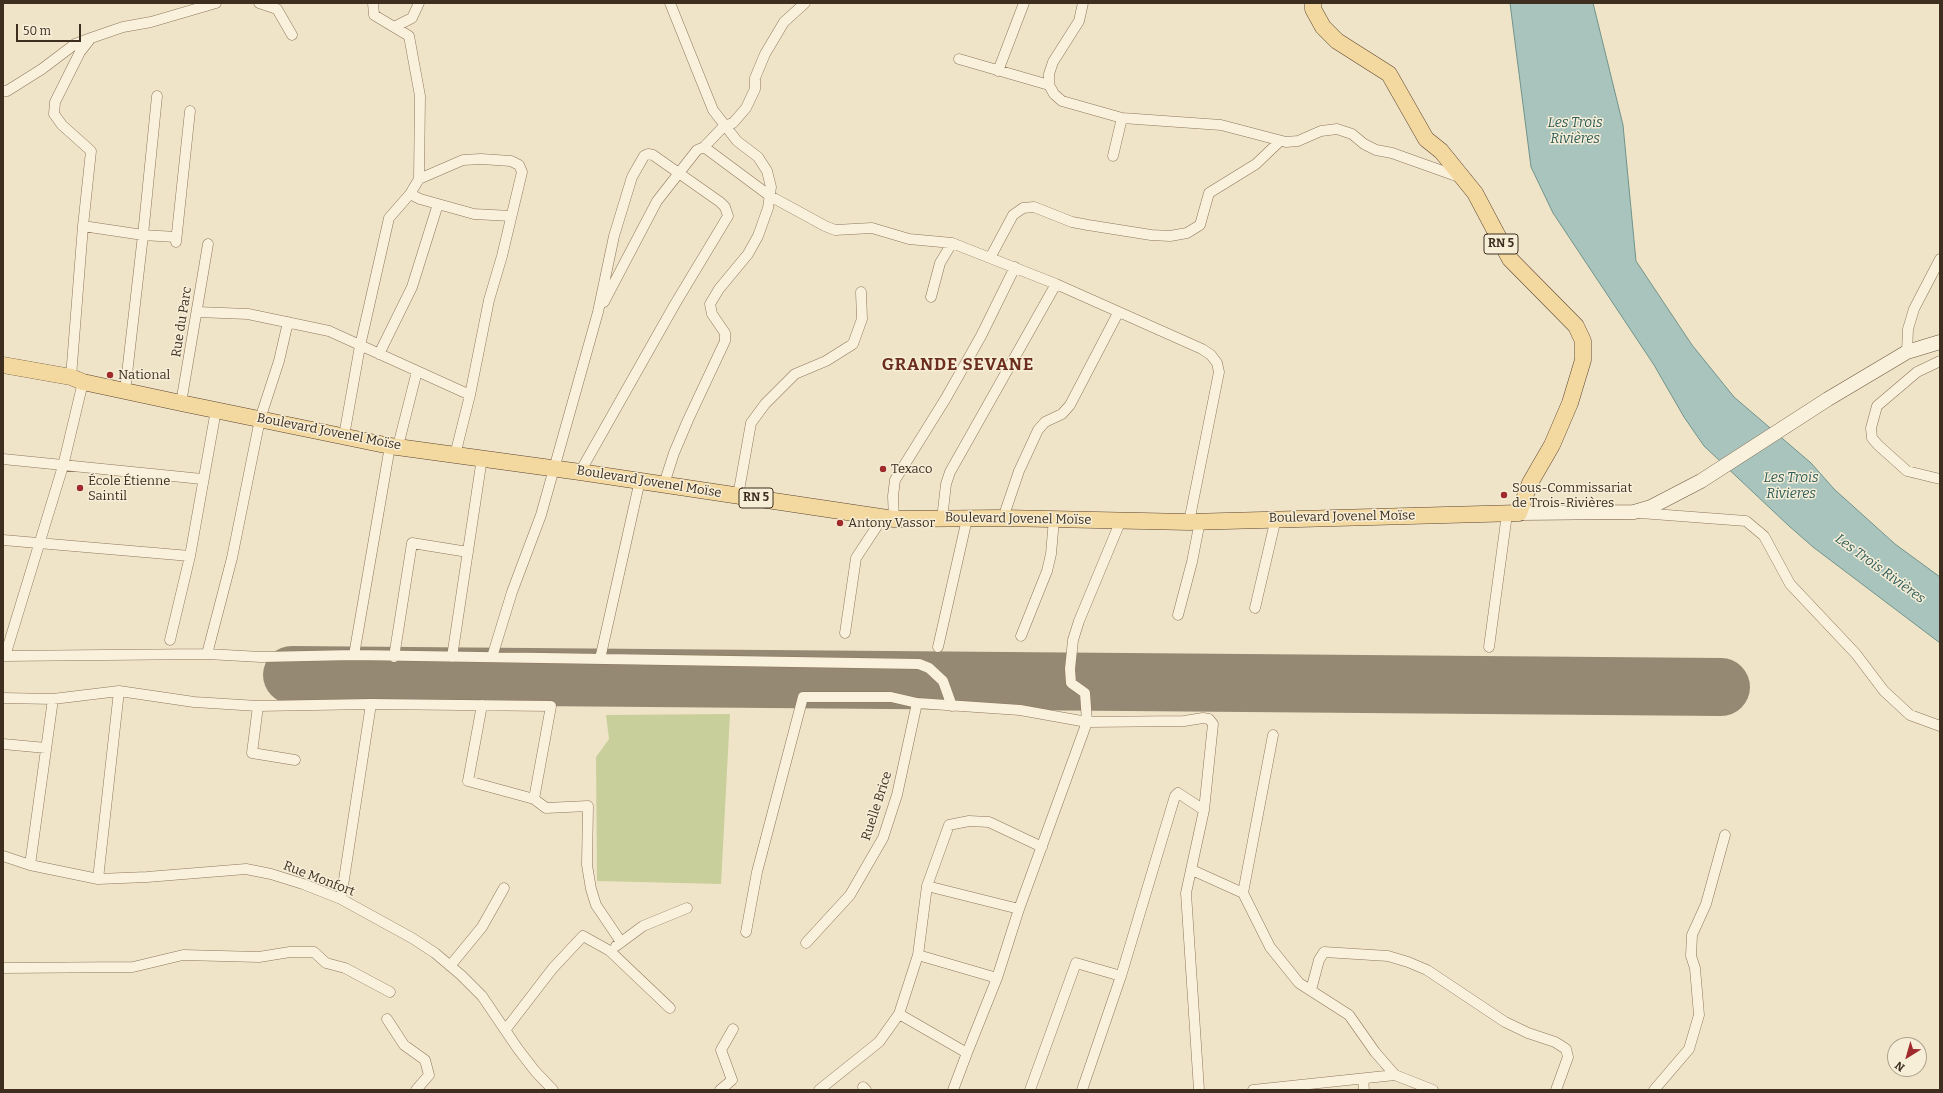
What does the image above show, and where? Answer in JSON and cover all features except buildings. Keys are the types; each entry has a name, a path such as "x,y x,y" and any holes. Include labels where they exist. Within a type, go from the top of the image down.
{"main road":[{"name":"RN 5","path":"1313,3 1313,9 1323,27 1338,41 1389,74 1426,139 1442,151 1475,193 1510,259 1576,326 1583,341 1583,360 1570,403 1552,445 1513,514"},
{"path":"1513,514 1634,512 1651,507 1701,481 1828,399 1907,352 1940,342"},
{"name":"Boulevard Jovenel Moïse","path":"3,365 394,446 640,480 889,518 1003,518 1194,522 1276,518 1513,514"}],"street":[{"path":"3,91 7,91 42,69 75,44 123,27 152,22 216,3"},
{"path":"259,3 278,10 292,35"},
{"path":"344,436 360,346 389,218 410,194 419,179 420,96 409,36 374,15 373,3"},
{"path":"394,27 412,18 419,3"},
{"path":"664,484 685,427 725,341 725,333 712,314 710,304 719,288 748,254 768,208 772,187 767,171 758,157 737,141 713,110 670,3"},
{"path":"598,312 657,201 697,150 704,148 724,126 734,123 746,108 755,89 755,78 766,54 784,22 805,3"},
{"path":"998,70 1024,3"},
{"path":"1083,3 1080,21 1053,62 1049,74 1049,85 1054,94 1062,101 1122,118 1221,125 1280,141 1298,141 1320,131 1338,129 1352,134 1364,144 1376,150 1392,153 1463,178"},
{"path":"91,38 80,52 55,102 54,114 62,125 91,151 83,226 77,380 63,466 4,656 207,654 261,657 354,655 919,664 929,668 943,682 952,706"},
{"path":"959,59 1049,85"},
{"path":"125,391 143,234 156,96"},
{"path":"83,226 176,239 190,112"},
{"path":"1113,156 1122,118"},
{"path":"990,258 1013,215 1023,208 1034,207 1072,222 1151,235 1170,236 1187,233 1200,225 1207,198 1212,189 1256,164 1280,141"},
{"path":"704,148 770,196 811,220 835,230 872,228 909,239 952,243 1056,284 1202,349 1217,363 1220,372 1194,522 1192,562 1178,615"},
{"path":"492,658 512,592 541,515 598,312 614,236 632,177 644,156 648,154 653,155 679,172 725,207 728,216 675,304 580,472"},
{"path":"419,179 463,160 481,159 511,161 519,165 522,172 489,300 470,395 455,455"},
{"path":"410,194 474,214 511,216"},
{"path":"379,354 412,287 438,204"},
{"path":"931,296 940,263 952,243"},
{"name":"Rue du Parc","path":"181,403 208,244"},
{"path":"1907,352 1908,329 1914,309 1940,259"},
{"path":"845,633 856,558 889,518 895,480 977,343 1015,267"},
{"path":"942,519 946,484 950,472 1056,284"},
{"path":"738,496 751,423 765,404 795,374 826,361 853,344 862,319 861,292"},
{"path":"196,312 248,314 330,331 470,395"},
{"path":"1003,518 1019,472 1038,430 1045,422 1062,414 1070,405 1118,312"},
{"path":"207,654 232,558 260,419 279,361 288,322"},
{"path":"1940,361 1917,372 1877,406 1871,428 1872,438 1907,471 1940,479"},
{"path":"354,655 394,446 417,371"},
{"path":"170,640 190,556 202,479 216,410"},
{"path":"452,657 482,458"},
{"path":"3,460 202,479"},
{"path":"600,658 640,480"},
{"path":"1634,512 1746,521 1764,536 1790,584 1856,654 1884,691 1910,715 1940,726"},
{"path":"1489,647 1513,514"},
{"path":"938,647 967,518"},
{"path":"1255,608 1276,518"},
{"path":"1021,636 1047,571 1051,554 1054,519"},
{"path":"953,1090 997,978 1019,909 1087,722 1085,693 1071,683 1070,669 1073,640 1079,620 1121,520"},
{"path":"3,540 190,556"},
{"path":"394,656 412,543 468,552"},
{"path":"98,879 119,691"},
{"path":"3,698 53,699 119,691 194,702 258,706 371,704 551,706 534,799"},
{"path":"746,932 757,872 803,697 891,697 917,703 1020,710 1087,722 1184,721 1203,718 1209,719 1213,724 1204,810 1186,892 1199,1090"},
{"path":"30,866 53,699"},
{"name":"Ruelle Brice","path":"806,943 850,895 883,838 897,794 917,703"},
{"path":"341,899 371,704"},
{"path":"482,705 468,781 534,799 546,808 588,806 587,865 591,889 596,905 621,942"},
{"path":"258,706 252,753 295,760"},
{"path":"1273,735 1243,893 1270,947 1299,983 1349,1014 1375,1052 1395,1075"},
{"path":"3,744 46,748"},
{"path":"1082,1090 1121,976 1175,796 1178,793 1204,810"},
{"path":"819,1090 879,1042 899,1014 918,955 927,886 948,825 969,821 989,822 1042,847"},
{"path":"1654,1090 1689,1049 1700,1015 1695,968 1691,956 1692,935 1706,904 1725,835"},
{"name":"Rue Monfort","path":"4,860 98,879 154,877 246,869 290,880 341,899 412,938 450,966 482,996 535,1071 553,1090"},
{"path":"1192,870 1243,893"},
{"path":"927,886 1019,909"},
{"path":"450,966 482,926 504,888"},
{"path":"610,951 642,926 687,908"},
{"path":"506,1029 553,968 583,936 610,951 670,1008"},
{"path":"3,968 133,967 183,955 259,957 290,952 314,952 326,963 345,968 390,992"},
{"path":"1311,990 1319,960 1324,952 1388,956 1408,962 1427,970 1505,1022 1528,1033 1555,1042 1566,1049 1568,1057 1556,1090"},
{"path":"918,955 997,978"},
{"path":"1030,1090 1076,963 1121,976"},
{"path":"899,1014 967,1054"},
{"path":"387,1019 404,1045 425,1060 429,1075 416,1090"},
{"path":"720,1090 732,1080 721,1050 733,1029"},
{"path":"1253,1090 1395,1075 1433,1090"},
{"path":"1363,1078 1364,1090"}],"green space":[{"path":"730,714 721,884 597,881 596,757 609,739 606,715"}],"water":[{"path":"1510,3 1593,3 1623,125 1636,261 1692,345 1734,397 1811,463 1834,489 1895,544 1940,577 1940,643 1813,547 1789,526 1704,446 1684,417 1654,365 1553,213 1531,167"}],"runway":[{"path":"292,675 1721,687"}],"place":[{"name":"National","path":"110,375"},
{"name":"Texaco","path":"883,469"},
{"name":"École Étienne Saintil","path":"80,488"},
{"name":"Sous-Commissariat de Trois-Rivières","path":"1504,495"},
{"name":"Antony Vassor","path":"840,523"}],"district":[{"name":"GRANDE SEVANE","path":"958,365"}],"water label":[{"name":"Les Trois Rivières","path":"1575,132"},
{"name":"Les Trois Rivieres","path":"1791,486"},
{"name":"Les Trois Rivières","path":"1880,569"}]}
